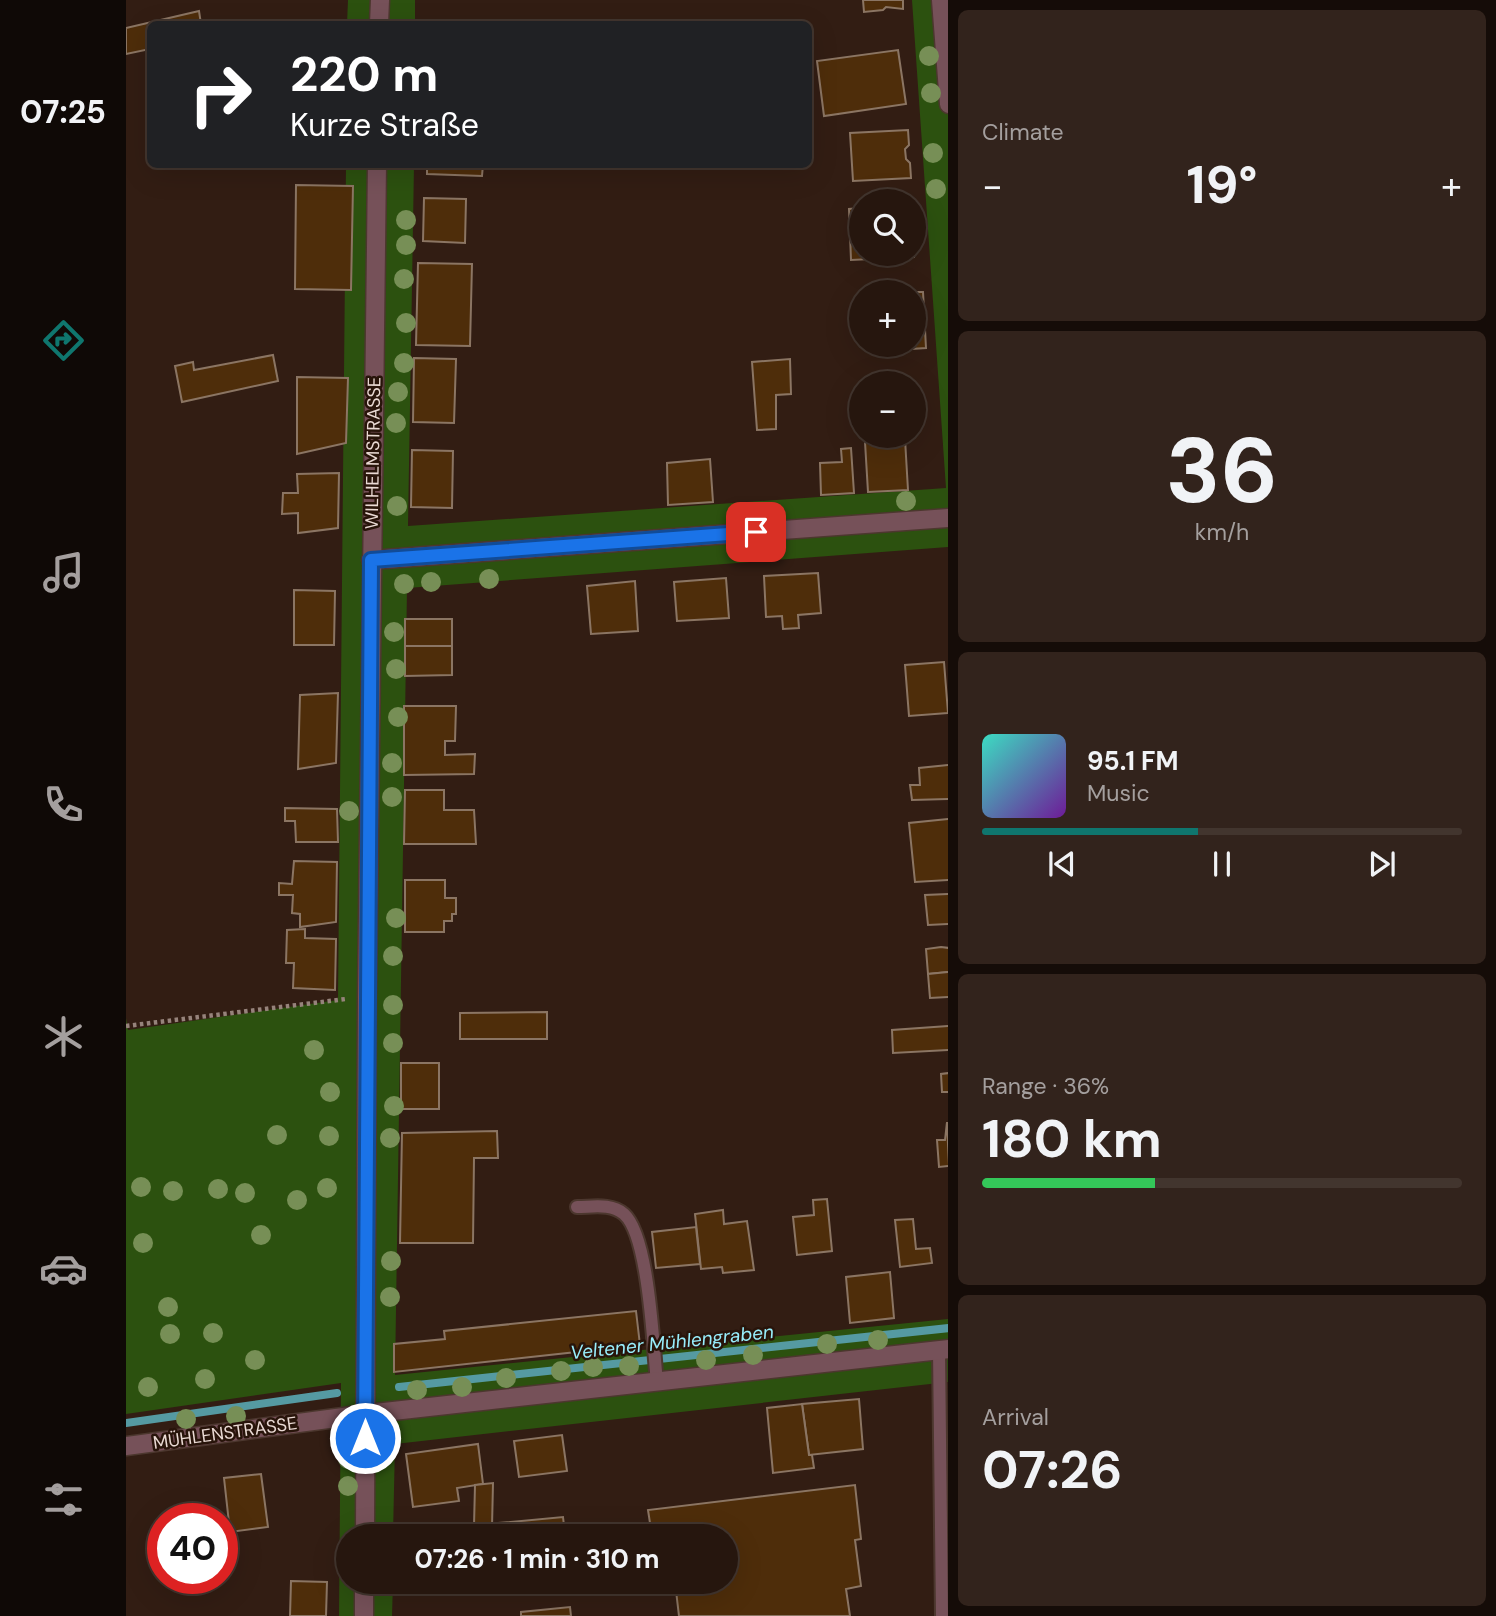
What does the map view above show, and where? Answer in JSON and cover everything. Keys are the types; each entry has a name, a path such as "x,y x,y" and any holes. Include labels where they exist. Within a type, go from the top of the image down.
{"street":[{"path":"379,21 380,0"},
{"path":"941,0 948,104"},
{"name":"WILHELMSTRASSE","path":"365,1524 367,997 377,168"},
{"path":"371,560 948,518"},
{"name":"MÜHLENSTRASSE","path":"126,1446 656,1375 944,1350"},
{"path":"364,1594 364,1616"}],"lane":[{"path":"577,1207 612,1207 625,1215 637,1233 643,1259 656,1375"},
{"path":"942,1616 944,1350"}],"path":[{"path":"126,1026 367,997"}],"green space":[{"path":"348,0 415,0 415,21 347,21"},
{"path":"912,0 948,0 948,547 407,588 395,1375 948,1319 948,1382 395,1444 393,1524 340,1524 341,1383 126,1414 126,1018 128,1030 338,1000 346,168 414,168 408,526 946,488"},
{"path":"339,1594 393,1594 392,1616 339,1616"}],"building":[{"path":"863,0 903,0 903,9 886,7 883,10 864,12"},
{"path":"199,11 201,21 156,21"},
{"path":"147,23 147,50 126,54 126,28"},
{"path":"898,50 906,104 824,116 817,61"},
{"path":"908,130 909,145 905,149 911,178 853,181 850,133"},
{"path":"427,168 483,168 482,176 427,174"},
{"path":"296,185 353,186 351,290 295,289"},
{"path":"424,198 466,199 465,243 423,241"},
{"path":"418,263 472,264 470,346 416,345"},
{"path":"273,355 278,381 182,402 175,366 193,362 194,370"},
{"path":"414,358 456,359 454,423 413,422"},
{"path":"790,359 791,394 776,395 776,429 757,430 752,362"},
{"path":"297,377 348,378 346,443 297,454"},
{"path":"851,448 854,493 821,495 820,463 842,462 841,449"},
{"path":"865,448 906,448 908,490 868,492"},
{"path":"412,450 453,451 452,508 411,507"},
{"path":"710,459 713,502 668,505 667,463"},
{"path":"339,473 338,528 298,533 298,513 282,514 283,493 298,493 297,474"},
{"path":"818,573 821,613 798,615 799,628 783,629 782,616 766,617 764,576"},
{"path":"726,578 729,618 677,621 674,582"},
{"path":"635,581 638,631 591,634 587,586"},
{"path":"294,590 335,591 334,645 294,645"},
{"path":"405,619 452,619 452,646 405,646"},
{"path":"405,646 452,646 452,675 405,676"},
{"path":"944,662 948,713 909,716 905,665"},
{"path":"338,693 336,763 298,769 300,695"},
{"path":"404,706 456,706 455,741 445,741 445,755 475,754 474,774 404,775"},
{"path":"948,765 948,799 912,800 910,785 920,785 919,768"},
{"path":"405,790 444,790 444,810 474,810 476,844 404,844"},
{"path":"285,808 337,809 338,842 296,842 295,821 285,821"},
{"path":"948,819 948,880 915,882 909,823"},
{"path":"294,861 337,862 336,922 300,927 300,914 292,913 293,895 279,895 279,883 292,884"},
{"path":"405,880 445,880 445,898 456,898 456,914 452,914 452,921 444,921 444,932 405,932"},
{"path":"948,894 948,924 928,925 925,895"},
{"path":"305,929 305,938 336,939 335,990 293,988 294,963 286,963 287,930"},
{"path":"948,948 948,972 928,974 926,949"},
{"path":"948,972 948,997 930,998 928,974"},
{"path":"547,1012 547,1039 460,1039 460,1013"},
{"path":"948,1026 948,1050 893,1053 892,1030"},
{"path":"401,1063 439,1063 439,1109 401,1109"},
{"path":"948,1073 948,1092 942,1092 941,1074"},
{"path":"947,1122 948,1166 939,1167 937,1140 945,1140"},
{"path":"497,1131 498,1158 474,1158 473,1243 400,1243 402,1133"},
{"path":"827,1199 832,1251 797,1255 793,1217 814,1215 813,1200"},
{"path":"723,1210 724,1224 747,1221 754,1270 723,1273 722,1267 701,1269 695,1214"},
{"path":"913,1219 916,1249 930,1248 932,1263 900,1267 895,1220"},
{"path":"696,1227 700,1264 656,1268 652,1232"},
{"path":"890,1272 894,1318 850,1323 846,1277"},
{"path":"636,1311 640,1345 394,1372 394,1344 445,1339 444,1331"},
{"path":"859,1399 863,1449 809,1455 802,1404"},
{"path":"802,1404 809,1455 812,1455 814,1468 773,1473 767,1408"},
{"path":"562,1435 567,1471 519,1477 514,1441"},
{"path":"478,1444 483,1484 457,1488 459,1501 413,1507 406,1454"},
{"path":"261,1474 268,1527 238,1531 238,1503 227,1503 224,1478"},
{"path":"493,1483 492,1524 474,1524 475,1485"},
{"path":"855,1485 861,1539 855,1540 861,1586 846,1589 850,1616 679,1616 676,1594 738,1594 738,1524 650,1524 648,1510"},
{"path":"563,1517 564,1524 499,1524"},
{"path":"291,1581 327,1582 326,1616 290,1616"},
{"path":"570,1607 571,1616 521,1616 521,1612"}],"waterway":[{"name":"Veltener Mühlengraben","path":"399,1387 948,1328"},
{"name":"Veltener Mühlengraben","path":"126,1423 337,1393"}],"route":[{"path":"365,1438 371,560 756,532"}]}
